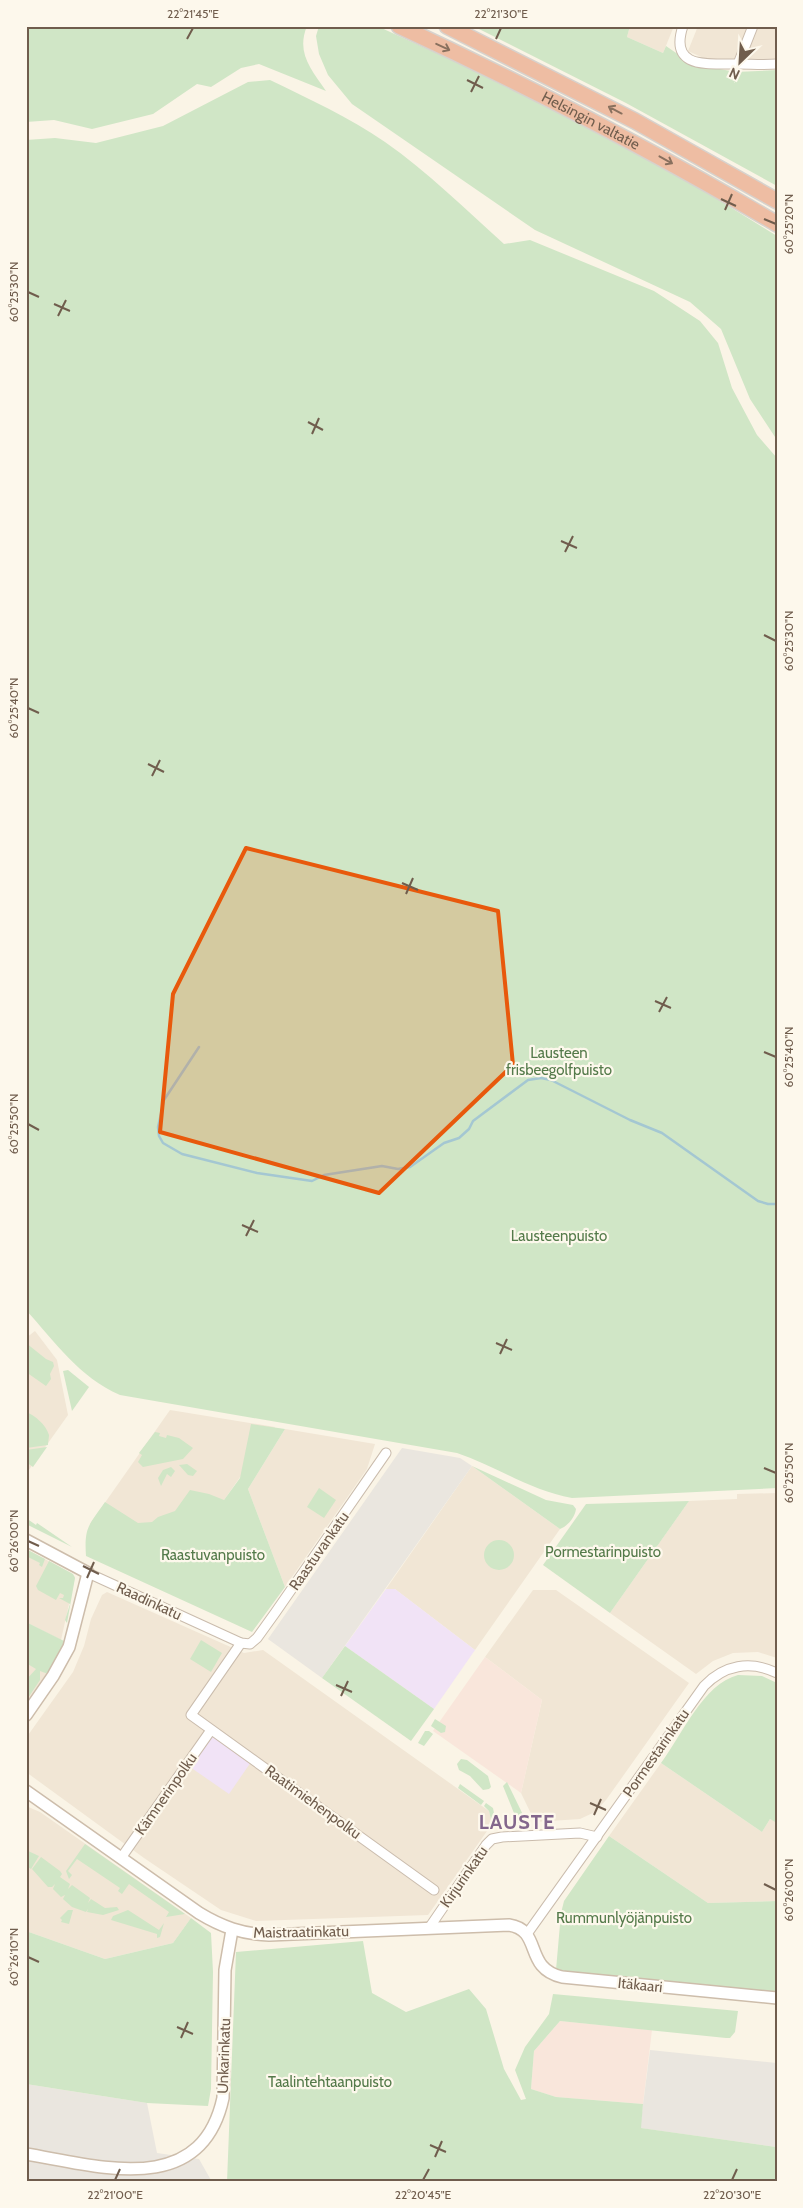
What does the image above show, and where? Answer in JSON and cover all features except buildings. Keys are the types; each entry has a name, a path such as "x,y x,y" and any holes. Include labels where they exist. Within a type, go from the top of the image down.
{"highway":[{"name":"Helsingin valtatie","path":"399,26 593,121 777,224"},
{"name":"Helsingin valtatie","path":"447,26 561,82 777,201"},
{"path":"734,176 777,193"}],"street":[{"path":"683,26 680,44 688,58 706,65 777,64"},
{"path":"738,64 753,26"},
{"name":"Raastuvankatu","path":"191,1715 244,1644 253,1642 262,1632 386,1453"},
{"name":"Raadinkatu","path":"26,1540 88,1573 244,1644"},
{"path":"26,1715 53,1676 69,1648 88,1573"},
{"name":"Pormestarinkatu","path":"527,1934 713,1676 732,1668 746,1665 762,1667 777,1673"},
{"name":"Raatimiehenpolku","path":"191,1715 434,1890"},
{"name":"Kämnerinpolku","path":"121,1858 211,1730"},
{"name":"Maistraatinkatu","path":"26,1790 199,1914 242,1933 269,1935 509,1925 518,1927 527,1934"},
{"name":"Kirjurinkatu","path":"429,1928 486,1844 492,1839 580,1833 597,1837"},
{"name":"Unkarinkatu","path":"26,2154 108,2167 142,2170 175,2162 206,2137 217,2118 223,2098 226,1970 232,1930"},
{"name":"Itäkaari","path":"527,1934 538,1962 551,1975 777,1998"}],"highlighted area":[{"path":"246,848 498,911 513,1065 379,1193 160,1132 173,994"}],"shaded area":[{"path":"630,26 674,26 663,53 627,37"},
{"path":"698,26 750,26 735,60 710,61 688,51"},
{"path":"758,26 777,26 777,59 743,60"},
{"path":"35,1331 57,1360 68,1415 26,1474 26,1338"},
{"path":"170,1410 275,1427 173,1573 90,1524"},
{"path":"285,1429 375,1444 367,1469 285,1587 248,1489"},
{"path":"402,1448 460,1458 472,1466 322,1678 268,1639"},
{"path":"472,1466 560,1529 475,1650 395,1589 386,1589"},
{"path":"777,1493 777,1658 758,1652 733,1653 713,1661 696,1674 610,1613 689,1501 737,1499 737,1494"},
{"path":"26,1549 75,1577 61,1640 26,1622"},
{"path":"386,1589 395,1589 475,1650 434,1709 345,1646"},
{"path":"533,1590 556,1590 689,1683 606,1800 595,1812 580,1819 535,1822 521,1793 542,1700 485,1657"},
{"path":"107,1592 244,1653 263,1650 489,1811 492,1824 428,1915 256,1921 221,1910 144,1858 26,1772 26,1738 73,1672 84,1646 91,1619 102,1595"},
{"path":"485,1657 542,1700 521,1793 433,1731"},
{"path":"26,1663 48,1674 26,1705"},
{"path":"213,1735 251,1762 229,1794 190,1767"},
{"path":"661,1763 762,1832 770,1819 777,1822 777,1901 708,1903 609,1836"},
{"path":"26,1806 40,1812 191,1918 173,1943 105,1959 26,1931"},
{"path":"560,2021 652,2030 643,2104 556,2097 531,2089 534,2051"},
{"path":"650,2050 777,2063 776,2147 640,2128"},
{"path":"26,2084 147,2103 157,2153 199,2159 212,2182 26,2182"}],"green space":[{"path":"26,26 307,26 303,44 304,53 310,68 326,91 259,64 241,68 211,87 197,84 153,114 92,129 54,120 26,122"},
{"path":"319,26 377,26 456,62 688,181 777,236 777,440 750,399 721,329 690,302 535,230 352,104 328,75 319,54 316,36"},
{"path":"473,26 630,26 627,37 663,53 666,46 692,64 736,72 777,70 777,186 626,103"},
{"path":"270,80 343,116 385,142 431,178 504,244 530,240 654,291 700,321 718,343 732,388 757,435 777,458 777,1488 572,1498 542,1490 457,1453 120,1395 92,1379 80,1369 26,1310 26,140 55,138 96,143 163,126 248,82"},
{"path":"26,1343 46,1359 53,1362 54,1366 50,1374 51,1379 46,1386 26,1372"},
{"path":"68,1370 89,1387 72,1411 63,1371"},
{"path":"26,1412 43,1424 49,1435 48,1445 26,1448"},
{"name":"Raastuvanpuisto","path":"251,1424 285,1429 248,1489 285,1587 252,1632 86,1556 87,1532 105,1502 138,1523 152,1522 158,1517 175,1511 190,1490 209,1494 224,1500 240,1478"},
{"path":"155,1432 160,1433 159,1436 166,1438 167,1435 179,1438 193,1448 183,1459 143,1467 138,1462 142,1455 139,1453"},
{"path":"47,1447 33,1467 26,1462 26,1450"},
{"path":"187,1464 197,1471 193,1476 188,1475 179,1465"},
{"path":"472,1466 546,1500 573,1505 576,1509 573,1518 560,1529"},
{"path":"171,1467 175,1471 171,1477 167,1474 161,1486 158,1478 163,1470"},
{"path":"319,1488 336,1500 324,1518 307,1507"},
{"name":"Pormestarinpuisto","path":"689,1501 610,1613 543,1565 586,1504"},
{"path":"26,1518 36,1525 37,1523 72,1547 26,1524"},
{"path":"499,1540 510,1544 514,1555 510,1566 499,1570 488,1566 484,1555 488,1544"},
{"path":"26,1549 45,1559 42,1567 39,1565 40,1563 26,1556"},
{"path":"49,1561 73,1574 75,1578 67,1623 65,1620 70,1604 59,1598 63,1598 64,1595 60,1593 56,1600 38,1590 36,1586"},
{"path":"26,1622 66,1642 48,1674 40,1671 40,1680 26,1701 26,1693 29,1689 26,1687 26,1680 36,1669 26,1663"},
{"path":"201,1640 222,1653 211,1672 190,1659"},
{"path":"345,1646 434,1709 411,1741 322,1678"},
{"path":"738,1675 762,1676 777,1683 777,1823 770,1819 762,1832 661,1763 704,1699 726,1680"},
{"path":"435,1719 446,1726 445,1732 441,1733 431,1726"},
{"path":"425,1731 433,1734 424,1746 418,1743"},
{"path":"461,1759 467,1760 488,1776 491,1787 489,1789 483,1790 470,1776 459,1770 457,1764"},
{"path":"507,1782 527,1823 518,1823 503,1786"},
{"path":"460,1784 484,1801 481,1805 458,1788"},
{"path":"486,1803 493,1808 496,1824 492,1824 489,1811 484,1806"},
{"name":"Rummunlyöjänpuisto","path":"609,1836 708,1903 777,1901 777,1993 556,1970 561,1913 564,1901"},
{"path":"85,1844 185,1914 166,1917 169,1912 129,1884 122,1894 118,1891 120,1888 77,1859 68,1871 72,1875 69,1879 66,1871"},
{"path":"26,1850 39,1856 31,1869 26,1866"},
{"path":"41,1857 60,1871 62,1874 60,1877 70,1884 68,1889 72,1885 90,1898 88,1903 91,1899 105,1908 117,1907 119,1910 103,1915 87,1912 88,1909 86,1912 72,1907 63,1899 65,1895 61,1897 53,1889 55,1884 52,1887 48,1887 32,1869"},
{"path":"68,1910 73,1910 69,1924 61,1922 60,1918"},
{"path":"128,1910 159,1930 164,1923 160,1937 157,1938 157,1934 111,1920 113,1916"},
{"path":"191,1918 211,1933 213,1972 211,2089 208,2106 147,2103 26,2084 26,1931 105,1959 173,1943"},
{"name":"Taalintehtaanpuisto","path":"363,1941 372,1993 406,2012 469,1989 486,2009 504,2069 521,2100 526,2099 515,2070 525,2047 549,2014 553,1994 738,2011 735,2032 730,2038 560,2021 534,2051 531,2089 556,2097 643,2104 641,2128 776,2147 777,2142 777,2182 227,2182 236,1952"}],"waterway":[{"path":"199,1047 164,1100 158,1127 159,1136 163,1143 182,1154 257,1173 312,1181 324,1175 382,1166 398,1169 410,1167 444,1143 459,1138 469,1129 473,1121 528,1080 541,1078 551,1080 630,1120 662,1133 758,1201 777,1204"}],"district":[{"name":"LAUSTE","path":"517,1822"}],"park label":[{"name":"Lausteen frisbeegolfpuisto","path":"559,1062"},
{"name":"Lausteenpuisto","path":"559,1236"}]}
